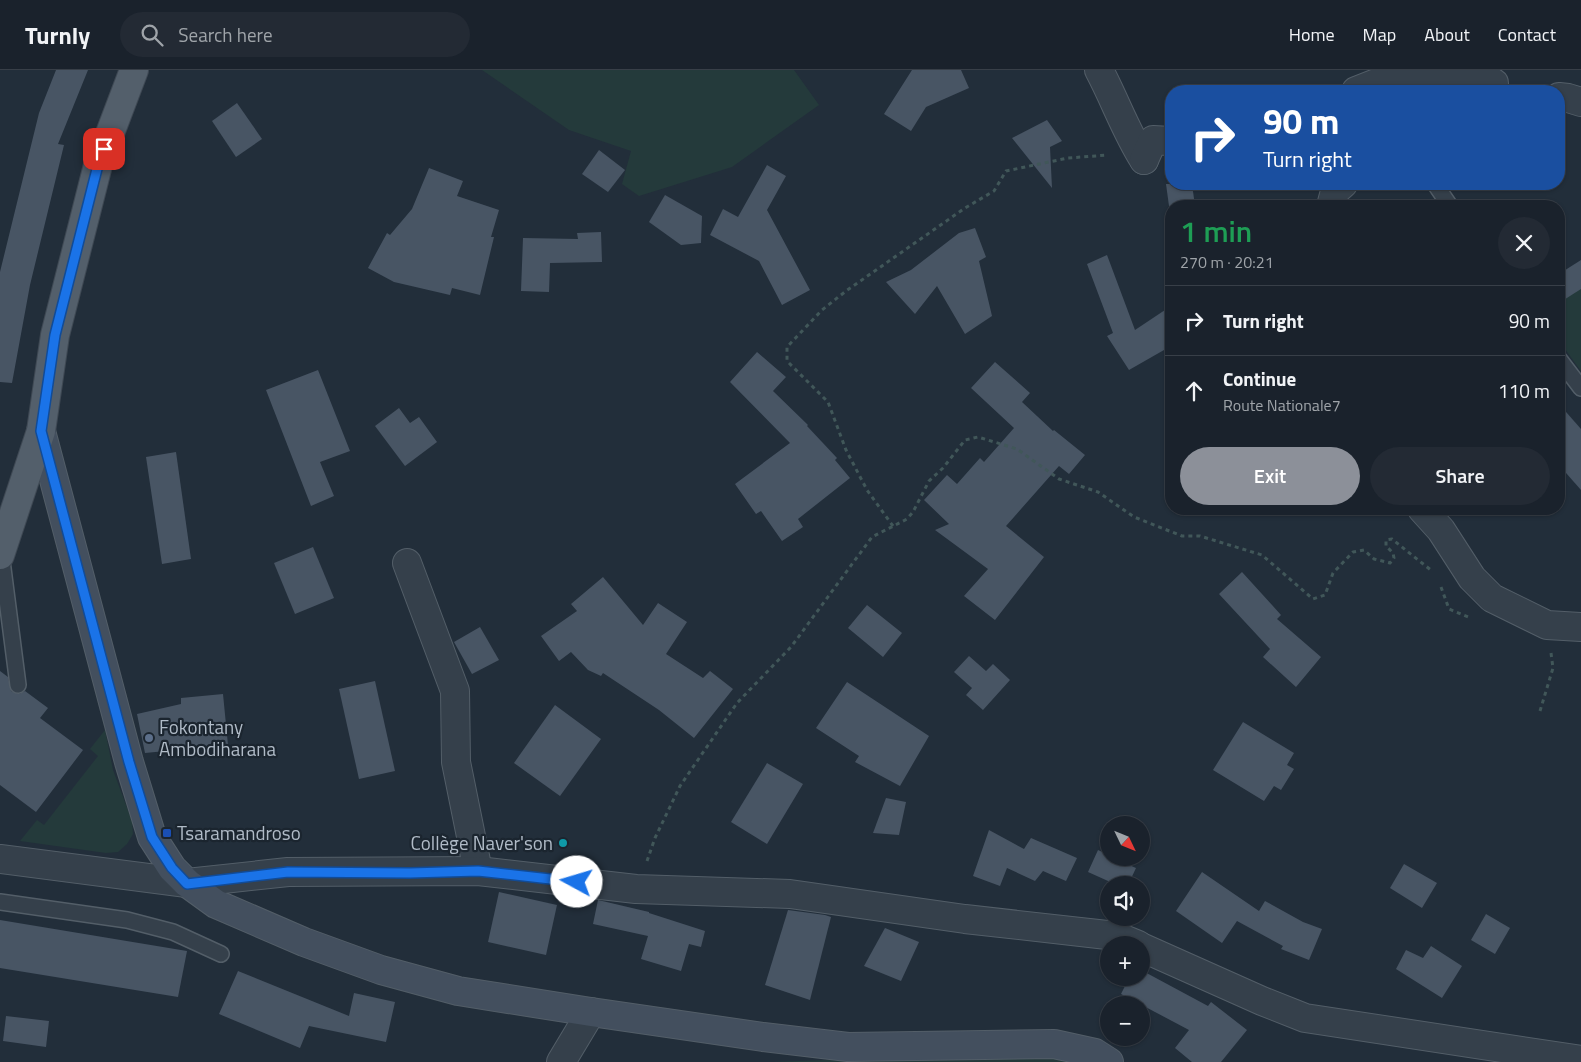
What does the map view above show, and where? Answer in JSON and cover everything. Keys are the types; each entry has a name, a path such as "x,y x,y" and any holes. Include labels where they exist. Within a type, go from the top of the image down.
{"main road":[{"path":"1,554 41,431 55,335 98,165 134,70"}],"street":[{"path":"1099,70 1114,97 1133,142 1144,160 1153,140 1165,141"},
{"path":"1371,85 1394,76 1426,72 1478,73 1494,83 1494,85"},
{"path":"1565,98 1581,102"},
{"path":"41,431 129,762 152,837 172,868 187,884 216,904 304,942 381,970 458,991 763,1037 848,1047 1054,1044 1095,1053 1109,1062"},
{"path":"1427,515 1441,530 1472,578 1492,598 1547,625 1581,627"},
{"path":"407,563 455,691 456,762 478,871"},
{"path":"0,859 187,884 288,872 410,873 478,871 636,889 790,894 965,919 1116,936"},
{"path":"1150,951 1305,1018 1581,1060"},
{"path":"561,1062 591,1012"}],"lane":[{"path":"1565,367 1581,388"},
{"path":"1,554 18,685"},
{"path":"0,902 127,920 173,932 220,954"}],"path":[{"path":"893,526 867,490 846,450 828,402 787,361 787,347 822,310 846,291 965,208 994,191 1006,171 1068,158 1105,156 1133,142"},
{"path":"636,889 655,838 680,786 736,704 791,647 872,537 907,519 913,512 929,481 966,440 978,437 1017,449 1059,479 1098,492 1134,516 1182,536 1200,536 1262,555 1313,599 1325,595 1333,573 1353,552 1364,550 1374,559 1390,563 1394,558 1393,553 1386,546 1386,540 1392,539 1437,576"},
{"path":"1440,584 1450,609 1468,617 1492,598"},
{"path":"1540,711 1554,668 1547,625"}],"green space":[{"path":"482,70 794,70 819,105 732,167 639,196 622,184 631,151 569,130"},
{"path":"1579,275 1581,277 1581,371 1565,349 1565,285"},
{"path":"105,730 113,770 132,821 133,834 127,844 118,852 106,853 20,841 37,820 44,825 98,756 90,749"},
{"path":"1064,1051 1083,1062 771,1062"}],"building":[{"path":"56,70 88,70 58,144 64,145 30,285 12,383 0,382 0,272 39,113"},
{"path":"912,70 961,70 969,88 926,107 911,131 884,114"},
{"path":"237,103 262,139 236,157 212,121"},
{"path":"1047,120 1062,141 1050,147 1052,188 1012,138"},
{"path":"599,150 625,170 608,192 582,174"},
{"path":"767,165 786,176 767,210 810,290 782,305 759,261 710,235 723,209 738,217"},
{"path":"429,168 463,181 457,196 499,210 491,237 494,237 480,295 452,288 450,295 394,282 368,268 387,233 390,235 412,209"},
{"path":"1167,190 1193,190 1194,200 1168,200"},
{"path":"665,195 702,216 701,243 681,245 649,222"},
{"path":"975,228 986,257 979,261 992,316 965,334 937,286 915,314 886,282 911,270 959,233"},
{"path":"601,232 602,262 550,263 549,292 521,291 523,238 578,239 577,233"},
{"path":"1107,255 1135,330 1165,310 1165,349 1129,370 1107,336 1113,333 1087,264"},
{"path":"1581,260 1581,289 1565,299 1565,270"},
{"path":"757,352 786,377 773,391 808,425 837,458 835,460 850,478 798,519 803,527 782,541 761,511 756,514 735,484 790,443 730,382"},
{"path":"995,362 1030,393 1022,402 1053,431 1085,455 1069,474 1059,466 1006,526 1044,557 995,620 964,596 988,569 935,530 949,524 924,500 947,475 957,484 980,458 984,462 1014,428 971,388"},
{"path":"318,370 350,451 320,462 334,496 311,506 266,390"},
{"path":"399,408 410,423 419,417 437,442 405,466 375,426"},
{"path":"1565,411 1581,429 1581,490 1565,472"},
{"path":"176,452 191,559 162,564 146,457"},
{"path":"313,547 334,598 295,614 274,563"},
{"path":"1242,572 1281,615 1277,619 1321,657 1296,687 1263,657 1270,649 1219,594"},
{"path":"603,577 643,625 658,603 687,622 666,654 703,678 710,671 733,689 694,738 659,710 603,673 601,676 588,670 571,652 559,661 541,636 577,611 571,604"},
{"path":"867,605 902,633 883,657 848,628"},
{"path":"480,627 499,660 472,674 454,642"},
{"path":"969,656 986,671 993,664 1010,680 983,710 966,695 972,688 954,672"},
{"path":"0,671 8,677 11,691 19,694 25,691 48,708 40,718 83,750 36,812 0,785"},
{"path":"375,681 395,771 359,779 339,689"},
{"path":"847,682 929,736 900,786 855,762 859,756 816,728"},
{"path":"223,694 228,745 145,753 137,714 181,704 181,698"},
{"path":"555,705 601,739 560,796 514,763"},
{"path":"1243,722 1294,753 1287,765 1294,769 1281,790 1274,786 1264,801 1213,770"},
{"path":"767,763 803,784 767,844 731,822"},
{"path":"886,798 906,802 899,835 873,833"},
{"path":"989,830 1024,849 1031,838 1077,858 1066,881 1043,871 1035,881 1007,868 1000,886 973,876"},
{"path":"1098,850 1100,851 1100,866 1131,866 1136,868 1132,876 1100,877 1088,872"},
{"path":"1404,864 1437,883 1422,908 1390,888"},
{"path":"1202,872 1259,911 1265,901 1303,922 1322,929 1309,960 1281,949 1283,946 1237,921 1222,943 1176,911"},
{"path":"499,892 557,905 546,955 488,942"},
{"path":"598,900 649,912 705,931 701,947 689,944 681,971 641,959 648,936 593,924"},
{"path":"788,910 831,917 810,1000 765,985"},
{"path":"1486,914 1510,928 1495,954 1471,940"},
{"path":"0,920 187,951 178,997 0,968"},
{"path":"885,928 919,942 901,981 864,966"},
{"path":"1431,946 1462,966 1442,998 1396,969 1406,950 1423,958"},
{"path":"238,971 349,1016 354,993 395,1002 386,1042 309,1026 300,1048 219,1014"},
{"path":"1150,975 1208,1006 1211,1002 1247,1030 1221,1062 1192,1062 1175,1048 1189,1030 1150,1009 1150,996 1125,996 1121,994 1125,986 1150,986"},
{"path":"6,1016 49,1021 46,1047 3,1041"}],"place":[{"name":"Fokontany Ambodiharana","path":"149,738"},
{"name":"Tsaramandroso","path":"167,833"},
{"name":"Collège Naver'son","path":"563,843"}],"route":[{"path":"104,149 98,165 55,335 41,431 129,762 152,837 172,868 187,884 288,872 410,873 478,871 577,882"}]}
